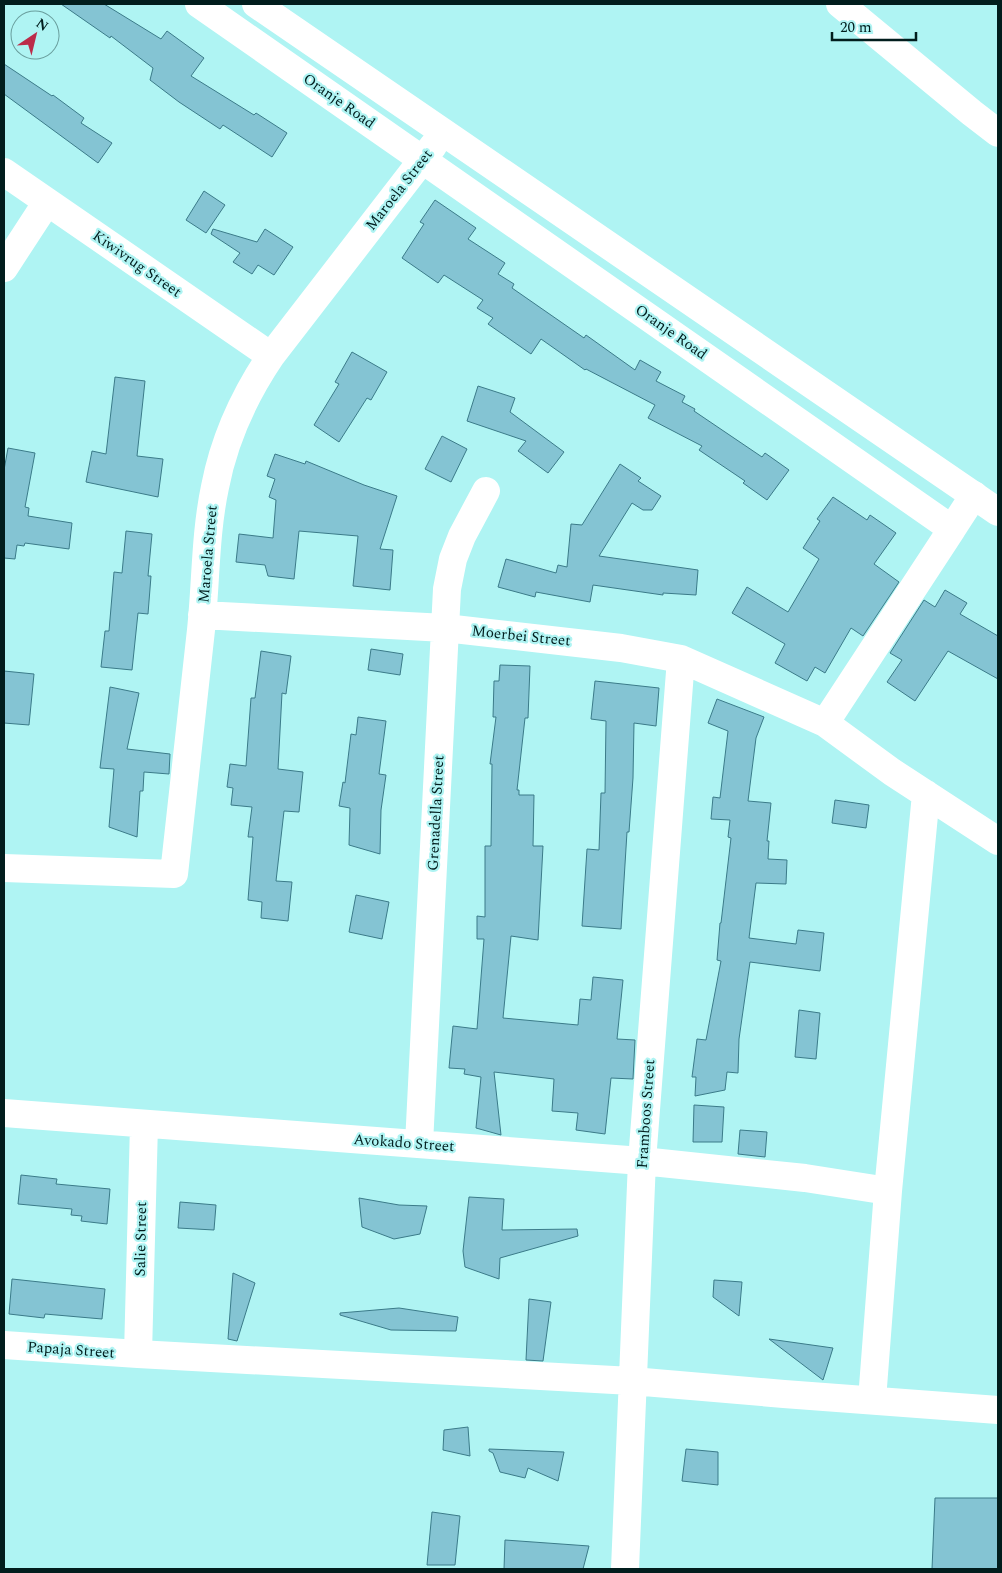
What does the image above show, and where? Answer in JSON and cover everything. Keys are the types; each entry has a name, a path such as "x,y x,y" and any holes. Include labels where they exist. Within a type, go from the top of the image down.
{"street":[{"name":"Oranje Road","path":"199,4 952,529"},
{"path":"256,4 998,512"},
{"path":"840,4 998,133"},
{"name":"Maroela Street","path":"4,868 174,874 202,614 209,527 215,487 232,428 253,383 271,356 444,133"},
{"name":"Kiwivrug Street","path":"4,172 271,356"},
{"path":"4,268 47,202"},
{"name":"Grenadella Street","path":"419,1144 447,589 453,559 470,520 486,492"},
{"path":"825,723 974,495"},
{"name":"Moerbei Street","path":"202,614 445,628 621,648 681,659 825,723 892,772 998,841"},
{"name":"Framboos Street","path":"625,1569 642,1161 681,659"},
{"path":"872,1400 888,1191 926,794"},
{"name":"Avokado Street","path":"4,1113 642,1161 805,1178 888,1191"},
{"name":"Salie Street","path":"138,1354 144,1124"},
{"name":"Papaja Street","path":"4,1345 632,1381 998,1410"}],"building":[{"path":"61,4 104,4 161,39 167,31 204,58 191,76 287,133 272,157 223,125 220,129 179,102 150,80 153,68 111,36 110,38"},
{"path":"4,64 53,95 84,118 81,123 112,143 98,163 4,94"},
{"path":"204,191 225,205 206,233 186,220"},
{"path":"435,200 476,228 468,239 505,263 498,274 514,284 512,288 584,338 586,335 635,370 640,360 661,372 656,381 685,396 682,402 695,409 694,411 762,457 765,453 789,470 767,500 743,483 745,481 699,450 702,446 648,418 655,405 585,370 541,339 531,354 488,324 493,318 477,308 483,300 444,275 438,283 402,258 424,224 420,222"},
{"path":"213,229 257,242 265,229 293,247 274,275 258,265 252,274 233,262 240,253 211,234"},
{"path":"352,352 387,372 371,400 367,398 339,442 314,425 339,384 335,382"},
{"path":"115,377 145,381 137,456 163,459 158,497 86,482 92,451 106,454"},
{"path":"478,386 515,398 510,412 564,452 548,473 518,451 526,441 467,421"},
{"path":"442,436 467,449 451,482 425,469"},
{"path":"8,448 35,453 25,507 29,508 28,516 72,523 69,549 25,543 24,546 17,545 15,559 4,558 4,470"},
{"path":"275,454 305,464 306,461 364,485 397,496 380,549 393,550 390,590 353,586 358,536 299,531 294,579 268,576 265,565 236,562 239,534 273,538 276,500 269,497 275,479 267,476"},
{"path":"620,464 641,478 638,481 661,496 652,510 643,510 632,503 599,556 698,570 696,595 663,593 663,595 593,585 590,602 536,592 535,597 498,587 506,559 556,573 558,565 567,567 571,524 582,525"},
{"path":"833,497 867,520 870,515 896,533 874,564 899,582 863,636 851,628 825,673 815,667 807,681 775,663 785,644 732,613 747,587 788,612 819,559 803,548 820,521 817,519"},
{"path":"126,531 152,534 148,576 151,576 148,614 138,613 132,670 101,667 105,631 109,631 114,572 122,573"},
{"path":"945,590 967,603 960,614 998,636 998,679 948,651 915,701 887,682 902,660 890,653 924,600 935,607"},
{"path":"371,649 403,654 400,675 368,670"},
{"path":"261,651 291,656 286,694 282,693 278,769 303,772 299,812 284,811 276,881 292,882 288,921 261,918 262,902 248,900 253,837 248,837 252,807 231,805 233,788 227,787 230,764 246,766 251,698 255,698"},
{"path":"500,665 530,666 528,718 525,718 517,790 519,790 519,795 534,795 533,846 543,846 538,940 511,936 503,1018 578,1025 580,999 591,1000 593,977 623,980 617,1039 635,1040 633,1079 611,1078 605,1134 576,1130 578,1113 552,1111 554,1079 494,1072 501,1135 476,1128 481,1077 464,1074 465,1069 449,1068 453,1026 477,1029 484,939 477,939 477,916 485,917 485,846 491,846 492,764 490,764 496,717 493,717 494,681 499,681"},
{"path":"4,671 34,674 29,725 4,723"},
{"path":"595,681 659,688 656,726 634,723 633,778 629,832 627,832 621,929 582,926 587,849 599,850 601,793 605,793 606,721 591,719"},
{"path":"110,687 139,693 127,749 170,754 169,774 144,772 143,791 140,791 137,837 109,827 114,769 100,768"},
{"path":"717,699 764,717 756,738 748,801 771,803 767,841 769,841 768,859 787,860 786,884 756,883 749,938 796,944 798,930 824,933 820,971 750,962 739,1039 738,1073 727,1072 725,1090 695,1096 696,1077 692,1077 697,1039 706,1040 721,961 717,960 720,923 731,838 728,837 730,820 711,819 713,797 720,798 728,731 708,723"},
{"path":"358,717 386,721 379,774 386,775 381,810 380,854 349,845 350,808 339,806 343,782 345,783 351,734 356,735"},
{"path":"835,800 869,805 866,828 832,823"},
{"path":"356,895 389,902 382,939 349,932"},
{"path":"799,1010 820,1013 816,1059 795,1057"},
{"path":"694,1105 724,1107 722,1142 693,1142"},
{"path":"740,1130 767,1132 765,1157 738,1154"},
{"path":"21,1175 57,1179 56,1184 110,1189 107,1224 81,1221 82,1216 71,1215 72,1209 18,1204"},
{"path":"469,1197 504,1199 502,1230 577,1229 578,1236 500,1258 499,1279 465,1267 463,1251"},
{"path":"359,1198 399,1205 427,1206 420,1234 394,1239 362,1227"},
{"path":"180,1202 216,1205 214,1230 178,1228"},
{"path":"233,1273 255,1283 237,1341 228,1339"},
{"path":"12,1279 105,1289 102,1319 45,1314 44,1318 9,1314"},
{"path":"714,1280 742,1282 739,1316 713,1297"},
{"path":"529,1299 551,1302 543,1361 526,1360"},
{"path":"399,1308 458,1317 456,1331 391,1330 340,1315 340,1313"},
{"path":"769,1339 833,1348 823,1380"},
{"path":"468,1427 470,1456 443,1450 444,1430"},
{"path":"489,1449 564,1452 558,1481 528,1468 525,1478 500,1472 493,1453"},
{"path":"686,1449 718,1452 718,1485 682,1481"},
{"path":"935,1498 998,1498 998,1569 932,1569"},
{"path":"432,1512 460,1516 455,1565 427,1565"},
{"path":"505,1540 589,1546 583,1569 504,1569"}]}
